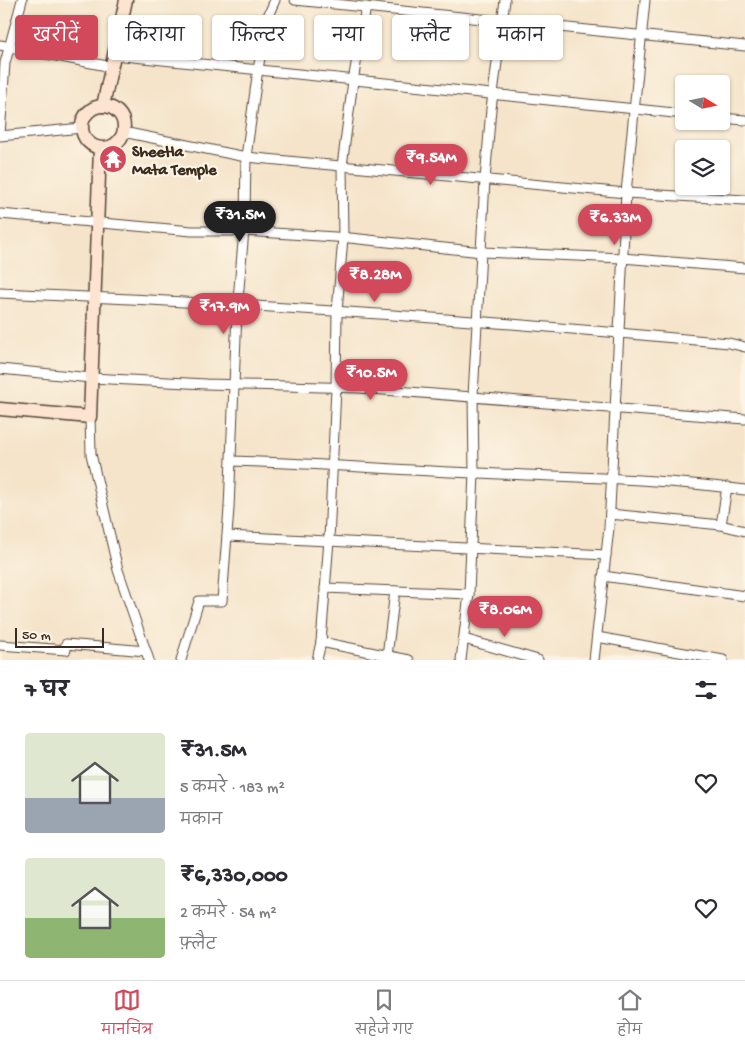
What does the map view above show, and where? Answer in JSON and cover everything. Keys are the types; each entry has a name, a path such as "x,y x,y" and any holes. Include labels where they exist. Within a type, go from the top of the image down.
{"street":[{"path":"22,0 5,46 0,135 82,128"},
{"path":"103,106 126,0"},
{"path":"181,660 199,601 222,602 232,461 246,157 258,69 268,16 275,0"},
{"path":"295,0 479,18"},
{"path":"503,15 505,0"},
{"path":"594,660 610,514 626,193 645,0"},
{"path":"317,660 321,642 329,540 331,463 336,388 337,312 343,237 342,166 353,81 366,7"},
{"path":"563,27 745,46"},
{"path":"5,46 113,61 258,69 353,81 675,113"},
{"path":"460,660 469,594 474,473 473,396 485,180 497,60"},
{"path":"103,106 114,109 121,117 123,132 116,144 100,148 87,140 82,128 88,113 103,106"},
{"path":"730,119 745,120"},
{"path":"123,132 246,157 626,193 745,200"},
{"path":"0,645 66,650 66,644 148,656 118,570 91,454 91,378 100,148"},
{"path":"0,214 192,231 244,231 343,237 482,252 622,258 745,268"},
{"path":"0,293 238,305 619,332 729,343 745,347"},
{"path":"0,369 91,378 336,388 473,396 745,418"},
{"path":"0,409 90,417"},
{"path":"232,461 331,463 474,473 611,479 727,487 745,490"},
{"path":"721,525 727,487"},
{"path":"610,514 721,525 745,531"},
{"path":"227,536 606,555"},
{"path":"604,576 745,596"},
{"path":"325,588 469,594"},
{"path":"387,656 395,591"},
{"path":"596,637 723,660"},
{"path":"464,639 532,659"},
{"path":"321,642 409,660"}],"place":[{"name":"Sheetla Mata Temple","path":"113,159"}]}
